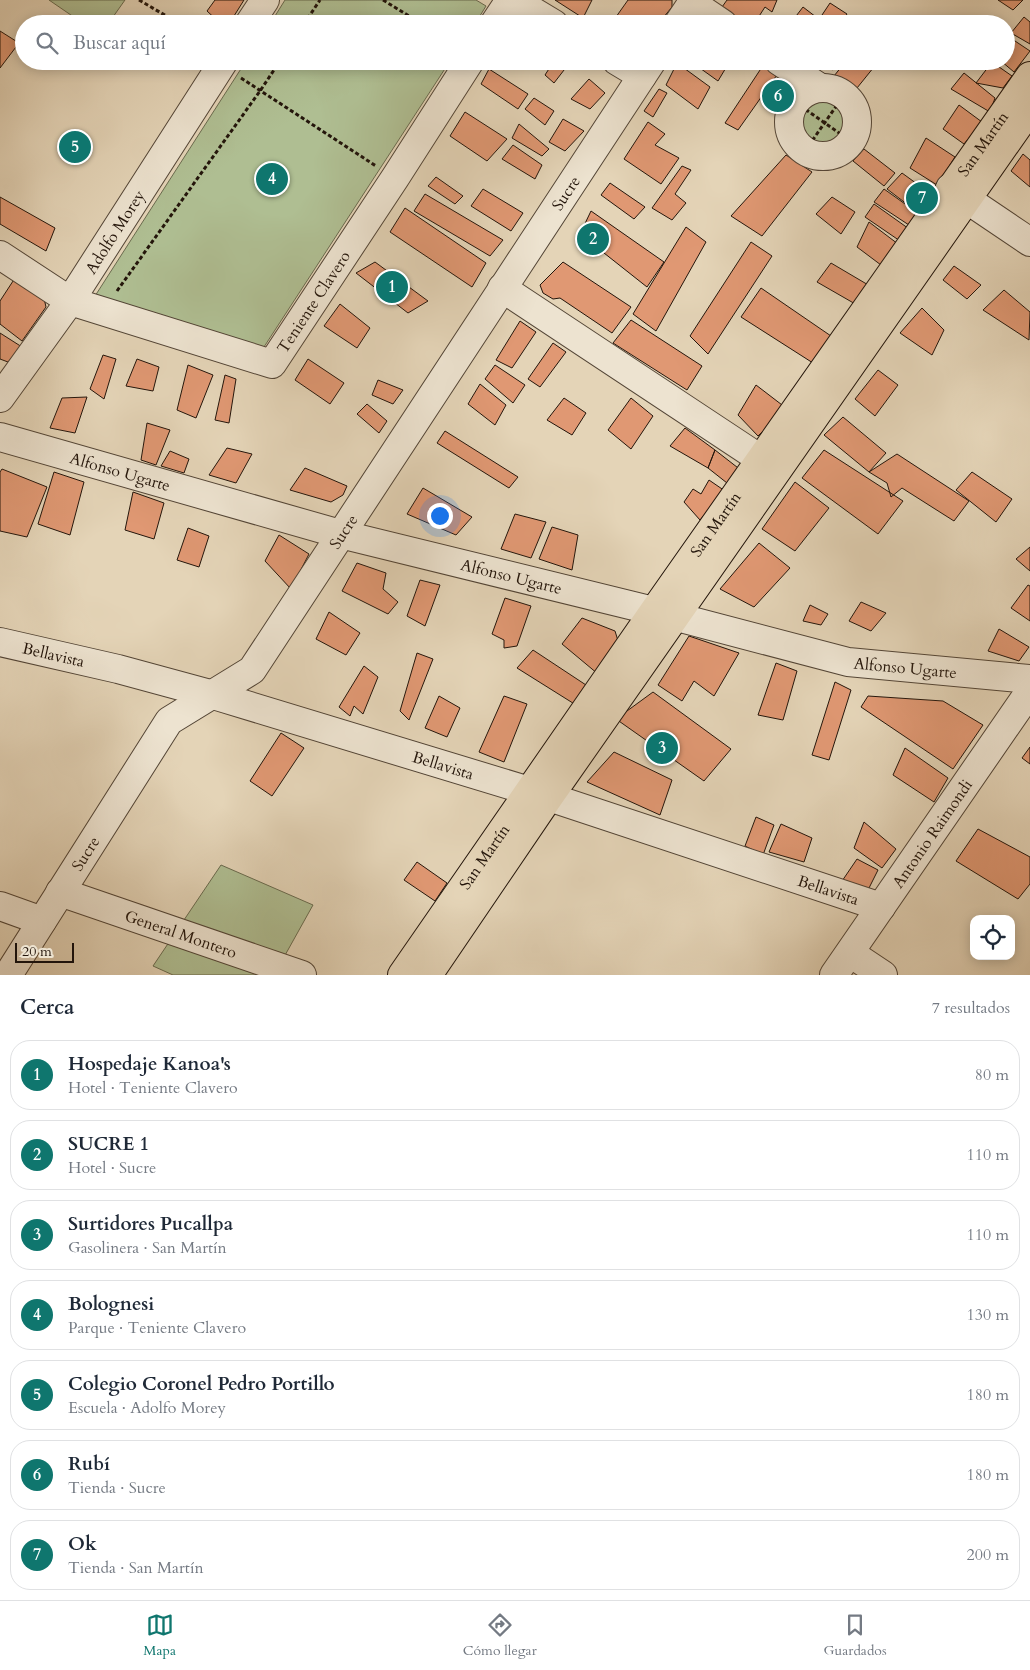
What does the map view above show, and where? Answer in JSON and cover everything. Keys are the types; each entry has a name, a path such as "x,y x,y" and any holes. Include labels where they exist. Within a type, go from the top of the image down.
{"main road":[{"name":"San Martín","path":"402,975 539,794 959,193 1030,76"},
{"name":"San Martín","path":"959,193 1030,109"},
{"name":"San Martín","path":"428,975 539,794"}],"street":[{"path":"255,15 265,0"},
{"path":"501,15 512,0 538,15"},
{"path":"688,9 702,15"},
{"name":"Adolfo Morey","path":"0,398 70,301 218,70"},
{"name":"Teniente Clavero","path":"0,255 70,301 272,364 464,70"},
{"name":"Sucre","path":"8,975 168,721 252,670 646,70"},
{"path":"794,70 819,87"},
{"path":"819,87 830,88 850,99 858,120 857,131 852,142 843,150 833,155 822,156 805,151 793,139 789,129 788,117 795,102 808,91 819,87"},
{"path":"959,193 1030,242"},
{"path":"502,288 769,464"},
{"name":"Alfonso Ugarte","path":"0,437 340,534 664,614 848,662 1030,679"},
{"name":"Bellavista","path":"0,642 118,669 210,694 539,794 881,907"},
{"name":"Antonio Raimondi","path":"834,975 1030,691"},
{"name":"General Montero","path":"60,892 302,975"},
{"path":"0,906 42,921"},
{"path":"850,953 883,975"}],"path":[{"path":"139,0 165,15"},
{"path":"310,15 320,0"},
{"path":"383,0 407,15"},
{"path":"232,70 260,91 395,178"},
{"path":"103,311 274,70"},
{"path":"805,151 844,95"},
{"path":"795,102 852,142"}],"green space":[{"path":"49,0 125,0 114,15 71,15"},
{"path":"285,0 476,0 486,6 480,15 276,15"},
{"path":"240,70 444,70 262,350 95,296"},
{"path":"825,95 834,97 842,102 847,110 849,119 847,128 842,136 834,141 825,143 816,141 808,136 803,128 801,119 803,110 808,102 816,97"},
{"path":"221,865 313,905 274,975 173,975 153,966"}],"building":[{"path":"215,0 244,0 235,15 211,15 207,11"},
{"path":"555,0 592,0 584,15 578,15"},
{"path":"628,0 672,0 672,7 665,15 617,15"},
{"path":"727,0 777,0 772,12 765,7 760,15 734,15 722,7"},
{"path":"998,0 1023,0 1013,10"},
{"path":"830,3 847,14 846,15 822,15"},
{"path":"803,7 813,15 797,15"},
{"path":"1024,17 1030,22 1030,44 1015,35 1015,28"},
{"path":"0,31 15,40 15,48 0,68"},
{"path":"1015,41 1030,51 1014,72 1012,70 1015,70"},
{"path":"488,70 491,70 528,94 518,109 481,84"},
{"path":"548,70 564,70 554,83 545,75"},
{"path":"674,70 687,70 710,87 698,109 666,85"},
{"path":"703,70 725,70 718,81"},
{"path":"760,70 775,70 779,72 738,130 725,123"},
{"path":"839,70 872,70 857,88 834,76"},
{"path":"986,70 1003,70 1012,76 1003,88 976,83"},
{"path":"964,73 995,98 990,112 951,89"},
{"path":"589,79 605,93 590,109 571,99"},
{"path":"659,89 667,93 653,117 644,111"},
{"path":"534,98 554,111 545,125 525,109"},
{"path":"959,105 982,122 964,144 943,129"},
{"path":"465,112 507,139 487,161 450,136"},
{"path":"563,119 584,131 565,151 549,142"},
{"path":"648,122 665,134 655,145 679,158 661,184 624,159"},
{"path":"519,124 549,149 542,156 512,138"},
{"path":"926,138 955,157 937,185 910,168"},
{"path":"513,145 542,165 535,179 502,159"},
{"path":"864,149 895,173 884,186 853,161"},
{"path":"1023,154 1030,160 1030,187 1011,171"},
{"path":"786,155 812,172 762,236 731,216"},
{"path":"682,166 691,170 675,194 686,203 672,220 652,208"},
{"path":"902,173 935,197 920,214 887,189"},
{"path":"436,177 463,196 455,204 428,186"},
{"path":"610,183 645,207 634,219 601,195"},
{"path":"483,189 523,213 511,231 471,206"},
{"path":"884,189 922,216 912,227 874,202"},
{"path":"425,194 503,240 490,256 414,211"},
{"path":"0,197 55,228 46,251 0,224"},
{"path":"832,197 855,212 841,234 816,214"},
{"path":"874,204 912,231 903,243 865,217"},
{"path":"405,208 486,263 472,287 390,232"},
{"path":"591,211 664,262 647,287 580,234"},
{"path":"869,222 898,244 881,265 857,247"},
{"path":"686,227 706,242 656,331 633,314"},
{"path":"751,242 772,256 708,354 690,336"},
{"path":"375,262 428,301 408,313 356,273"},
{"path":"563,262 631,307 612,333 560,298 553,299 543,293 540,285"},
{"path":"831,263 870,286 857,305 817,282"},
{"path":"954,266 981,285 967,299 943,280"},
{"path":"15,278 43,294 46,307 22,341 0,324 0,301"},
{"path":"761,288 831,336 813,363 741,317"},
{"path":"1004,290 1030,312 1029,340 983,310"},
{"path":"340,304 370,328 357,348 324,326"},
{"path":"922,308 944,330 932,355 900,333"},
{"path":"631,320 702,366 687,390 613,343"},
{"path":"520,321 536,332 512,368 496,360"},
{"path":"0,333 22,347 8,362 0,359"},
{"path":"553,343 566,352 540,387 528,379"},
{"path":"103,355 116,359 104,399 90,389"},
{"path":"137,359 159,367 153,391 126,386"},
{"path":"308,359 344,383 330,404 295,380"},
{"path":"188,365 213,375 196,418 177,410"},
{"path":"495,365 525,385 513,403 485,379"},
{"path":"878,370 898,385 875,416 855,399"},
{"path":"225,375 236,379 229,423 215,420"},
{"path":"378,380 403,390 393,404 372,395"},
{"path":"480,384 506,405 495,425 468,404"},
{"path":"756,385 786,408 758,436 738,415"},
{"path":"87,397 75,433 50,428 62,398"},
{"path":"564,398 586,413 572,435 547,420"},
{"path":"631,398 653,416 631,449 608,430"},
{"path":"367,404 387,421 379,433 357,414"},
{"path":"843,417 886,453 869,472 824,435"},
{"path":"147,423 170,430 156,465 141,460"},
{"path":"685,428 715,450 708,468 670,446"},
{"path":"445,431 518,477 509,488 437,443"},
{"path":"227,448 252,454 236,483 209,475"},
{"path":"715,450 742,471 727,483 708,468"},
{"path":"824,450 903,501 878,534 802,478"},
{"path":"170,451 189,459 184,473 161,466"},
{"path":"897,454 969,501 954,521 902,488 891,497 887,483 869,472"},
{"path":"305,468 347,486 343,495 331,502 290,490"},
{"path":"2,469 47,487 27,537 0,531 0,472"},
{"path":"54,472 84,482 70,535 38,524"},
{"path":"972,472 1012,499 996,522 956,490"},
{"path":"709,480 725,491 700,520 684,502 693,489 701,494"},
{"path":"795,482 829,508 795,551 762,529"},
{"path":"423,488 472,517 456,535 407,514"},
{"path":"133,492 164,503 154,539 125,530"},
{"path":"515,514 546,522 531,558 501,549"},
{"path":"552,527 578,535 572,570 539,559"},
{"path":"188,528 209,536 199,567 177,560"},
{"path":"279,535 309,554 291,589 265,561"},
{"path":"759,543 790,568 754,607 720,589"},
{"path":"1030,547 1030,571 1016,559"},
{"path":"357,563 386,573 383,589 398,602 388,614 342,591"},
{"path":"420,580 440,585 425,626 407,616"},
{"path":"1028,585 1030,586 1030,621 1011,608"},
{"path":"505,598 531,606 517,646 504,648 504,640 492,634"},
{"path":"861,602 886,613 871,631 849,621"},
{"path":"810,605 828,614 821,625 803,621"},
{"path":"329,612 360,633 346,655 316,639"},
{"path":"582,618 615,631 619,644 598,674 562,644"},
{"path":"999,629 1029,647 1019,661 988,651"},
{"path":"689,636 739,653 714,696 694,681 682,701 658,685"},
{"path":"533,650 586,685 576,705 517,668"},
{"path":"417,653 433,659 409,720 400,711"},
{"path":"776,663 797,671 783,720 758,715"},
{"path":"364,666 378,677 363,714 354,706 350,716 339,707"},
{"path":"835,682 851,690 829,760 812,755"},
{"path":"653,692 731,749 704,781 616,719"},
{"path":"439,696 460,708 447,737 425,728"},
{"path":"504,696 527,704 504,762 479,752"},
{"path":"868,696 943,701 983,725 953,769 861,707"},
{"path":"281,733 304,748 272,796 250,781"},
{"path":"1030,747 1030,764 1022,758"},
{"path":"905,748 948,778 934,802 893,775"},
{"path":"614,752 672,780 660,815 587,782"},
{"path":"756,817 774,825 763,855 745,846"},
{"path":"864,822 896,849 882,868 854,848"},
{"path":"781,824 812,838 804,862 769,852"},
{"path":"978,829 1030,857 1030,884 1018,899 956,861"},
{"path":"857,859 878,870 866,894 840,884"},
{"path":"417,862 447,883 435,901 404,880"}],"place":[{"name":"Rubí","path":"778,96"},
{"name":"Colegio Coronel Pedro Portillo","path":"75,147"},
{"name":"Bolognesi","path":"272,179"},
{"name":"Ok","path":"922,198"},
{"name":"SUCRE 1","path":"593,239"},
{"name":"Hospedaje Kanoa's","path":"392,287"},
{"name":"Surtidores Pucallpa","path":"662,748"}]}
